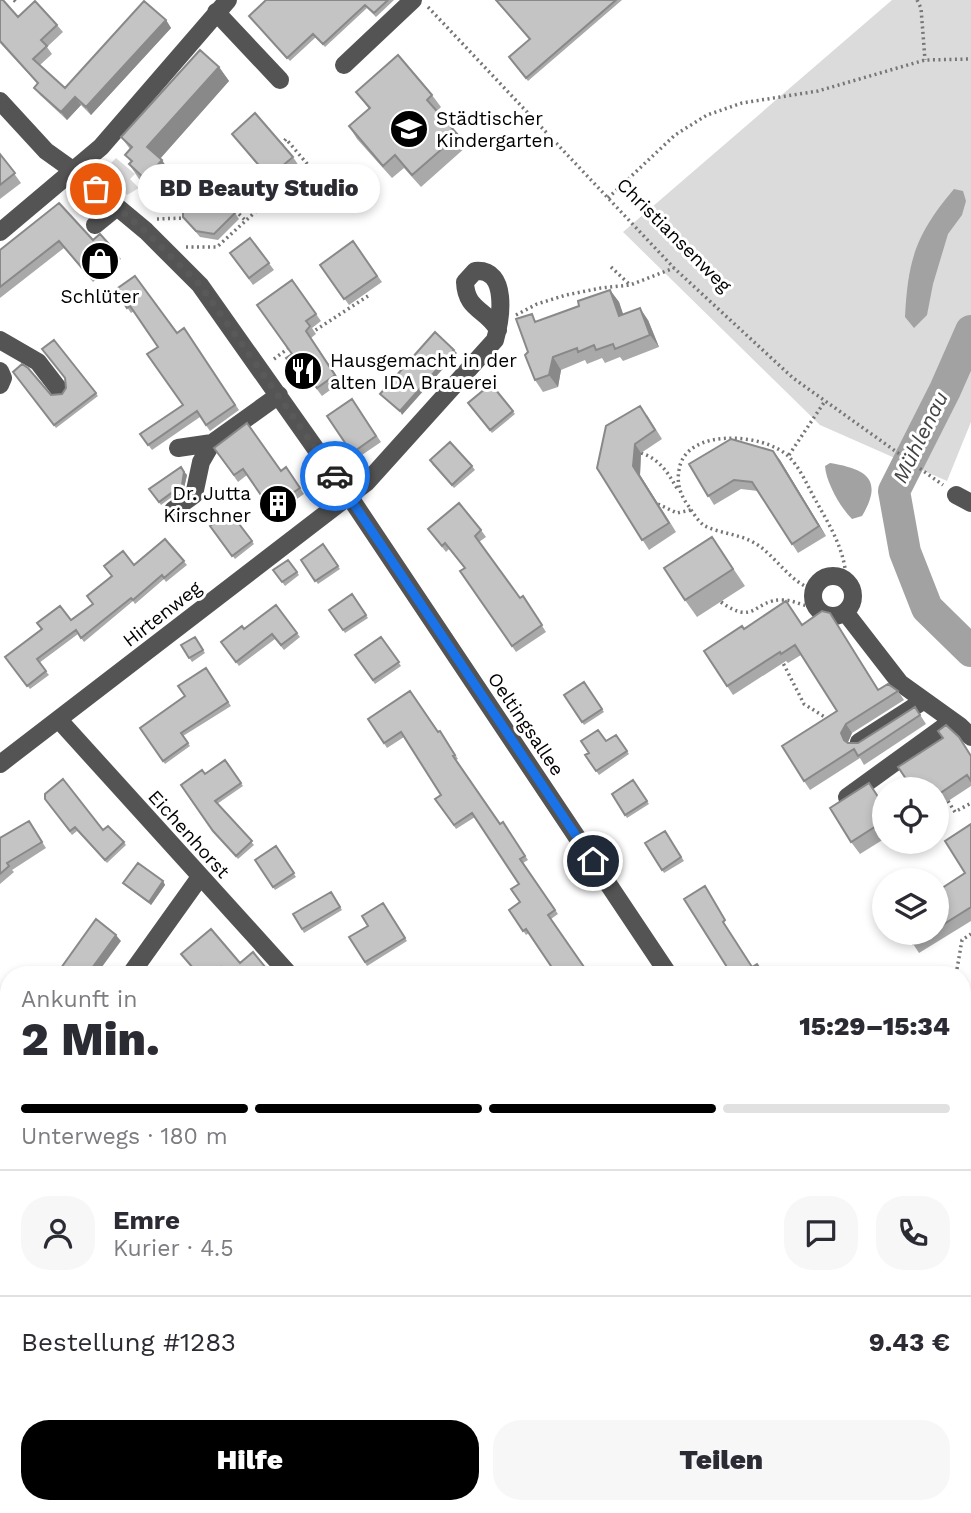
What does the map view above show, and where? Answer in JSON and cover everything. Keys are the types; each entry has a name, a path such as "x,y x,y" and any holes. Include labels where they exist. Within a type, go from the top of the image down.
{"street":[{"path":"344,65 421,2"},
{"path":"0,232 101,146 222,6 280,79"},
{"name":"Oeltingsallee","path":"0,101 46,151 117,207 200,285 349,496 663,966"},
{"path":"95,225 117,207"},
{"path":"349,496 367,482 495,340 498,328"},
{"path":"0,340 38,362 58,388"},
{"path":"0,371 3,378 0,385"},
{"path":"173,510 194,495 201,462 212,443 279,395"},
{"path":"178,448 212,443"},
{"name":"Hirtenweg","path":"0,764 349,496"},
{"path":"837,576 846,581 853,594 845,612 833,616 820,611 815,598 824,578 837,576"},
{"path":"845,612 888,670 923,701 971,737"},
{"path":"859,742 923,701"},
{"name":"Eichenhorst","path":"59,720 282,966"},
{"path":"847,797 952,721"},
{"path":"136,966 200,877"}],"path":[{"path":"917,0 921,8 925,60"},
{"name":"Christiansenweg","path":"421,2 674,268 793,378 964,499"},
{"path":"608,198 675,135 707,115 742,103 818,91 925,60 971,59"},
{"path":"174,259 186,247 217,247 309,166 286,139 281,145"},
{"path":"257,195 265,203"},
{"path":"224,204 226,201 245,220"},
{"path":"157,219 187,218"},
{"path":"611,267 630,285"},
{"path":"498,328 537,304 601,288 630,285 674,268"},
{"path":"601,288 604,297"},
{"path":"302,339 368,296"},
{"path":"260,368 291,346"},
{"path":"788,456 825,401"},
{"path":"682,494 677,480 680,463 688,450 719,438 740,439 772,446 788,456 838,541 846,569 846,581"},
{"path":"641,453 652,456 664,467 691,510 704,525 750,540 815,598 810,607 774,600 746,614 733,611 721,602"},
{"path":"803,498 811,493"},
{"path":"658,504 677,513 691,510"},
{"path":"779,655 804,704 833,723"},
{"path":"949,803 955,812 971,803"},
{"path":"958,966 962,940 971,934"}],"shaded area":[{"path":"892,0 971,0 971,422 947,481 820,425 623,232"},
{"path":"116,158 135,174 130,179 139,188 127,195 108,175 110,164"},
{"path":"954,189 963,191 966,201 962,215 948,234 927,315 914,328 905,317 916,248 931,220"},
{"path":"830,463 843,465 868,478 871,493 862,516 852,519 838,501 826,472 825,466"}],"building":[{"path":"0,0 18,17 35,1 57,25 41,40 47,46 33,59 65,88 144,1 166,20 86,107 75,97 61,112 34,88 38,83 0,41"},
{"path":"266,0 388,0 374,13 365,5 323,44 313,34 287,58 249,16"},
{"path":"496,0 616,0 526,78 509,57 530,39"},
{"path":"200,50 219,67 147,147 162,160 145,179 129,164 132,161 125,155 132,147 121,137"},
{"name":"Städtischer Kindergarten","path":"398,55 432,95 427,100 458,135 412,175 395,155 383,166 349,126 370,108 356,92"},
{"path":"255,113 293,157 269,177 232,134"},
{"path":"0,154 15,173 0,185"},
{"path":"198,175 235,213 214,234 196,231 183,217 183,202 177,196"},
{"path":"59,203 93,240 100,234 116,252 88,275 59,241 0,287 0,250"},
{"path":"250,238 269,263 249,278 230,253"},
{"path":"353,241 377,276 344,299 320,265"},
{"path":"135,276 177,333 184,328 235,405 206,425 197,411 148,445 140,434 183,405 147,354 158,347 130,306 127,308 115,290"},
{"path":"292,280 316,314 306,321 310,326 306,331 335,375 317,388 305,372 299,376 286,358 292,354 257,305"},
{"path":"610,290 619,316 640,308 650,335 615,349 613,344 596,350 594,345 578,352 577,348 553,357 549,375 535,380 525,355 528,352 516,319 532,314 535,322 579,306 578,301"},
{"path":"435,332 454,350 400,411 380,394"},
{"path":"54,340 96,393 54,425 13,372 22,364 51,395 62,394 66,388 65,378 42,349"},
{"path":"491,384 513,411 490,430 468,403"},
{"path":"352,399 376,436 352,453 327,416"},
{"path":"640,406 655,430 635,444 633,466 669,523 642,540 597,468 606,426"},
{"path":"247,423 281,471 286,467 300,488 270,508 243,469 234,475 214,448"},
{"path":"731,439 773,451 819,526 792,544 752,482 734,480 708,496 689,464"},
{"path":"450,442 472,466 452,485 430,460"},
{"path":"181,467 184,472 182,485 159,502 149,489"},
{"path":"459,503 481,530 475,536 520,598 523,596 542,625 512,646 460,571 465,568 445,543 442,546 428,529"},
{"path":"230,512 252,541 232,556 210,526"},
{"path":"712,537 733,569 685,600 664,568"},
{"path":"165,539 184,561 81,638 76,630 37,659 46,671 27,686 5,657 42,629 37,623 60,606 71,620 93,604 87,596 112,576 104,566 123,551 134,565"},
{"path":"323,544 338,566 315,581 301,560"},
{"path":"288,560 297,572 282,582 273,570"},
{"path":"352,594 366,615 343,630 329,610"},
{"path":"786,601 802,625 822,611 830,613 878,690 888,684 898,691 846,724 841,733 844,740 858,743 915,707 920,715 858,756 854,749 804,781 782,746 837,711 795,645 727,686 704,651"},
{"path":"276,605 297,633 281,645 272,634 236,662 221,642"},
{"path":"195,637 203,650 189,658 181,645"},
{"path":"381,637 399,662 373,680 355,655"},
{"path":"206,668 228,702 181,733 188,743 163,761 140,728 185,696 178,686"},
{"path":"584,682 602,709 582,722 564,695"},
{"path":"410,691 438,732 440,731 455,755 453,756 500,824 503,822 525,856 520,859 555,910 548,915 583,966 551,966 526,929 523,931 509,910 520,902 511,889 519,884 472,813 454,825 435,799 441,795 401,732 384,743 368,719"},
{"path":"946,725 959,737 971,756 971,781 967,775 949,787 949,777 905,777 898,767 943,738 938,731"},
{"path":"598,730 606,741 616,735 627,751 596,771 585,755 589,753 581,741"},
{"path":"225,760 241,783 215,801 252,841 236,856 213,831 181,785 202,770 205,774"},
{"path":"63,779 103,830 108,826 124,842 105,860 75,827 70,831 45,799 45,794"},
{"path":"633,780 647,801 625,815 612,794"},
{"path":"869,783 872,788 872,829 851,842 830,808"},
{"path":"29,821 42,842 7,863 9,866 0,874 0,838"},
{"path":"971,824 971,907 949,921 949,883 965,873 949,847 949,838"},
{"path":"665,831 681,857 662,870 645,843"},
{"path":"276,846 294,873 273,887 255,860"},
{"path":"138,863 163,881 149,902 123,883"},
{"path":"705,886 725,920 723,922 751,966 726,966 684,899"},
{"path":"331,892 340,907 302,929 293,914"},
{"path":"383,903 405,938 365,962 349,937 368,926 362,916"},
{"path":"96,919 116,935 94,966 62,966"},
{"path":"211,929 240,963 253,952 264,966 191,966 181,954"}],"waterway":[{"name":"Mühlenau","path":"971,331 945,390 894,491 905,552 927,608 971,651"}],"way so far":[{"path":"96,189 145,231 200,285 335,476"}],"place":[{"name":"Städtischer Kindergarten","path":"409,129"},
{"name":"BD Beauty Studio","path":"96,189"},
{"name":"Schlüter","path":"100,261"},
{"name":"Hausgemacht in der alten IDA Brauerei","path":"303,371"},
{"name":"Dr. Jutta Kirschner","path":"278,504"}],"route":[{"path":"335,476 593,861"}]}
